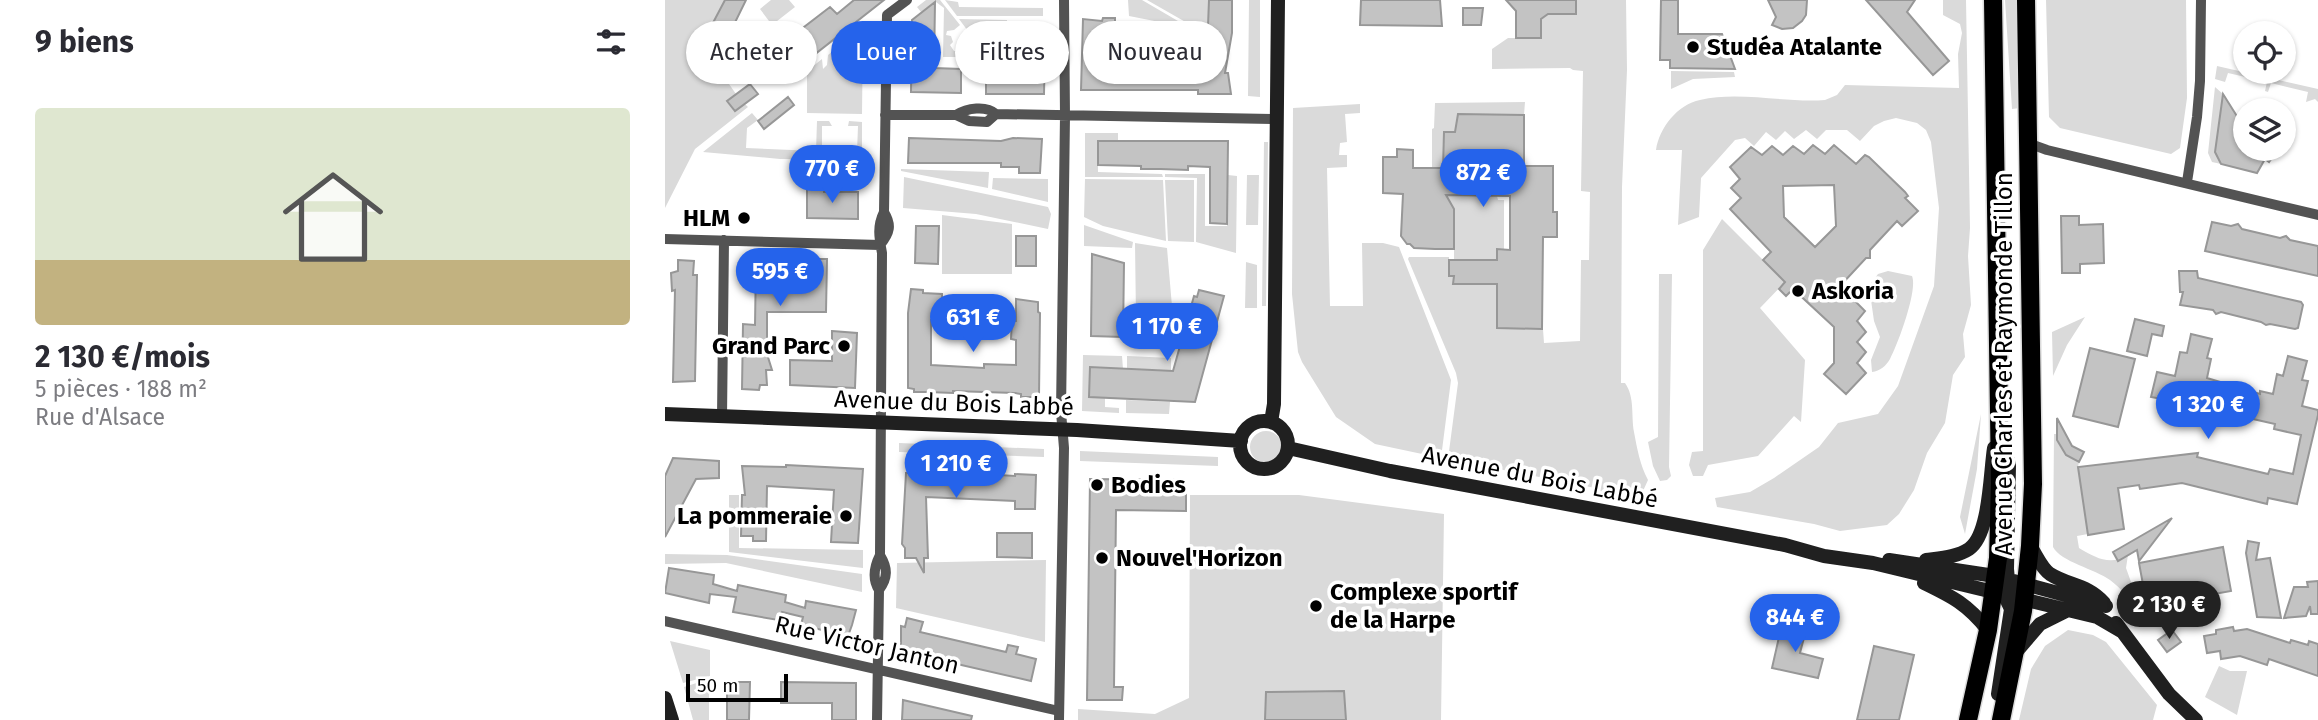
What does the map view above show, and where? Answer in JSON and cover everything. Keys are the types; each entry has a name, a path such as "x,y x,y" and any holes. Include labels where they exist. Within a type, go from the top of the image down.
{"main road":[{"name":"Avenue Charles et Raymonde Tillon","path":"1968,720 2000,586 1993,0"},
{"name":"Avenue Charles et Raymonde Tillon","path":"2001,720 2016,652 2025,592 2033,484 2026,0"},
{"name":"Avenue Charles et Raymonde Tillon","path":"1996,144 2028,144"}],"street":[{"path":"877,720 879,590 874,583 875,565 880,555 882,253 878,234 884,212 887,15 907,0"},
{"path":"1059,715 1064,447 1061,412 1064,0"},
{"path":"1271,422 1274,404 1278,0"},
{"path":"2187,183 2198,105 2201,0"},
{"path":"885,115 956,115 969,121 987,122 996,114 1276,119"},
{"path":"2028,144 2318,215"},
{"path":"665,239 880,245"},
{"path":"722,417 724,240"},
{"name":"Avenue Charles et Raymonde Tillon","path":"1908,567 1964,552 1980,539 2000,412"},
{"name":"Avenue du Bois Labbé","path":"665,414 1063,430 1241,441"},
{"path":"1257,422 1271,422 1277,424 1286,435 1288,448 1281,462 1261,468 1248,462 1243,456 1241,441 1250,426 1257,422"},
{"name":"Avenue du Bois Labbé","path":"1288,448 1390,471 1785,545 1823,556 1908,567 2000,586"},
{"path":"2030,546 2049,573 2097,595 2169,694 2196,720"},
{"name":"Avenue du Bois Labbé","path":"1908,567 1972,609 1988,630"},
{"name":"Avenue Charles et Raymonde Tillon","path":"2000,586 2025,592"},
{"name":"Avenue Charles et Raymonde Tillon","path":"1995,720 2011,609 2000,586"},
{"path":"2025,592 2106,606"},
{"path":"2025,592 2066,611 2098,617 2121,631"},
{"path":"2016,652 2040,624 2066,611"},
{"name":"Rue Victor Janton","path":"665,621 878,669 1059,715"},
{"path":"665,698 672,720"}],"shaded area":[{"path":"665,0 725,0 714,21 686,21 686,84 729,84 736,94 727,101 735,111 745,104 748,107 695,149 665,208"},
{"path":"771,0 789,0 795,7 777,21 769,21 760,9"},
{"path":"926,0 940,0 957,21 955,29 947,31 946,35 951,36 953,42 950,45 955,51 955,57 943,57 944,8 936,2 921,12 917,7"},
{"path":"945,0 958,2 959,7 1043,8 1043,16 957,16"},
{"path":"1128,0 1142,0 1178,21 1154,21 1129,16"},
{"path":"1147,0 1209,0 1208,21 1184,21"},
{"path":"1249,0 1260,0 1260,97 1248,96"},
{"path":"1576,0 1626,0 1621,383 1625,383 1630,394 1636,444 1648,480 1638,502 1606,494 1595,488 1448,459 1458,383 1456,373 1408,259 1449,257 1449,275 1454,276 1454,283 1497,284 1497,328 1543,329 1544,343 1580,341 1581,260 1589,260 1590,192 1581,191 1583,71 1570,68 1492,69 1492,49 1508,38 1541,38 1541,19 1548,14 1576,14"},
{"path":"1943,0 1966,0 1970,228 1968,256 1971,305 1963,334 1965,357 1953,375 1945,423 1927,453 1914,490 1899,514 1887,525 1840,531 1717,507 1715,498 1750,492 1819,447 1838,423 1878,414 1898,386 1934,286 1939,208 1931,142 1926,130 1917,123 1896,118 1874,126 1860,141 1847,130 1826,130 1817,139 1806,130 1794,139 1785,131 1776,140 1766,132 1754,146 1745,138 1735,140 1701,178 1699,217 1678,225 1682,150 1656,150 1661,133 1671,118 1684,106 1700,100 1746,97 1825,100 1837,95 1845,85 1959,88 1958,54 1962,33 1960,24 1943,15"},
{"path":"2005,0 2019,0 2020,108 2012,109"},
{"path":"2046,0 2186,0 2187,98 2180,148 2171,154 2060,128 2049,117"},
{"path":"959,19 1007,20 1007,21"},
{"path":"831,53 831,84 862,84 862,114 807,113 807,84 817,84 817,63 822,59 823,69 827,65 828,55"},
{"path":"2217,66 2233,70 2233,74 2228,73 2225,82 2215,79"},
{"path":"1671,71 1734,72 1735,77 1693,79 1671,89"},
{"path":"2275,84 2296,84 2318,89 2318,102 2315,99 2306,102 2308,92"},
{"path":"2215,87 2223,94 2215,152 2221,164 2212,162 2208,153"},
{"path":"1525,102 1524,115 1458,114 1458,129 1455,129 1455,132 1444,132 1443,168 1432,168 1435,103"},
{"path":"1360,104 1360,113 1345,114 1347,142 1340,143 1339,155 1347,155 1347,167 1327,168 1330,306 1363,306 1362,243 1383,243 1399,247 1451,380 1441,458 1375,444 1336,417 1298,352 1292,294 1293,108"},
{"path":"752,113 758,120 747,128 746,148 816,151 817,121 829,121 832,126 822,126 822,151 857,152 858,126 848,126 849,121 862,122 862,162 780,159 703,152"},
{"path":"1085,133 1118,133 1118,141 1098,141 1098,172 1162,174 1163,177 1085,177"},
{"path":"1264,142 1268,142 1266,306 1262,306"},
{"path":"901,171 989,172 988,188"},
{"path":"1165,174 1205,174 1205,226 1227,226 1228,175 1237,176 1236,253 1196,242 1197,178 1165,177"},
{"path":"1247,175 1259,175 1258,225 1246,225"},
{"path":"904,177 1048,207 1051,214 1048,229 976,214 903,208"},
{"path":"993,178 1048,179 1048,202 992,189"},
{"path":"1085,179 1163,180 1166,241 1103,226 1084,217"},
{"path":"1165,180 1194,180 1194,242 1168,241"},
{"path":"1436,182 1504,200 1504,250 1497,260 1454,260 1454,230 1451,229 1454,209"},
{"path":"942,215 1012,224 1012,274 942,274"},
{"path":"1722,219 1785,282 1760,308 1805,360 1801,422 1794,416 1758,456 1708,465 1703,476 1693,476 1689,465 1692,452 1703,451 1703,250"},
{"path":"1084,225 1133,242 1132,248 1084,246"},
{"path":"1135,243 1167,248 1173,318 1171,321 1136,318"},
{"path":"1246,262 1257,265 1257,308 1245,308"},
{"path":"1888,271 1912,276 1912,293 1902,330 1890,359 1883,368 1872,372 1871,360 1880,337 1874,321 1869,286 1878,274"},
{"path":"1659,274 1672,274 1671,476 1660,481 1653,466 1648,442 1658,437"},
{"path":"2085,317 2067,345 2053,376 2052,332"},
{"path":"1083,355 1122,356 1123,369 1090,368 1089,396 1105,397 1105,407 1119,408 1119,413 1082,411"},
{"path":"1127,356 1171,358 1171,371 1127,369"},
{"path":"1126,400 1170,402 1169,414 1126,413"},
{"path":"1981,414 1977,469 1965,534 1960,517"},
{"path":"1266,431 1278,435 1282,447 1278,459 1266,463 1254,459 1250,447 1254,435"},
{"path":"2054,434 2057,434 2063,451 2079,462 2088,534 2077,536 2079,548 2097,558 2109,560 2128,555 2126,568 2140,607 2137,609 2110,580 2063,557 2053,547"},
{"path":"899,443 1044,449 1044,457 899,452"},
{"path":"1080,451 1218,457 1218,466 1080,461"},
{"path":"729,495 739,495 739,548 863,550 863,568 729,552"},
{"name":"Complexe sportif de la Harpe","path":"1190,495 1299,495 1444,514 1441,720 1078,720 1078,709 1155,714 1189,698"},
{"path":"665,554 727,555 862,574 862,592 726,563 665,564"},
{"path":"1046,560 1045,642 896,608 897,563"},
{"path":"2068,630 2093,635 2106,642 2157,705 2153,720 2019,720 2031,669 2045,646"},
{"path":"670,641 710,650 710,676 683,683"},
{"path":"2219,666 2230,671 2247,671 2237,715 2205,697"},
{"path":"709,679 709,720 693,720 684,687"}],"building":[{"path":"725,0 746,0 736,21 714,21"},
{"path":"854,0 884,0 857,21 831,21 831,42 817,53 817,21 812,21 830,7 837,14"},
{"path":"1209,0 1232,0 1232,33 1227,62 1227,21 1208,21"},
{"path":"1361,0 1440,0 1442,26 1360,25"},
{"path":"1506,0 1576,0 1576,14 1548,14 1541,19 1541,38 1516,38 1516,11"},
{"name":"Studéa Atalante","path":"1661,0 1678,0 1678,34 1722,34 1735,69 1670,68 1670,60 1660,60"},
{"path":"1768,0 1807,0 1806,15 1793,28 1782,29 1772,25 1776,17"},
{"path":"1866,0 1915,0 1907,12 1949,61 1933,75"},
{"path":"935,2 935,21 912,20"},
{"path":"1463,8 1483,8 1481,25 1463,25"},
{"path":"1103,18 1115,18 1115,21 1102,21"},
{"path":"1083,19 1102,21 1083,21 1083,84 1227,84 1228,73 1231,94 1198,94 1198,90 1081,90"},
{"path":"941,68 955,69 955,84 961,84 961,93 911,92 911,84 941,84"},
{"path":"750,84 758,94 735,111 727,101"},
{"path":"986,84 1044,84 1044,94 986,94"},
{"path":"2223,94 2233,110 2233,161 2264,161 2257,173 2221,164 2215,152"},
{"path":"788,97 794,105 764,129 758,121"},
{"path":"1458,114 1524,115 1524,166 1553,166 1553,212 1557,212 1557,237 1543,237 1542,329 1497,328 1497,284 1453,284 1454,276 1449,276 1449,260 1497,260 1497,249 1510,250 1510,196 1446,195 1454,209 1454,249 1435,249 1414,248 1407,244 1401,236 1403,194 1383,193 1383,157 1397,157 1397,149 1413,150 1413,168 1443,168 1444,132 1455,132"},
{"path":"909,138 1001,141 1013,138 1042,139 1040,173 1019,173 1019,167 1001,167 1001,163 908,163"},
{"path":"1098,141 1228,141 1227,224 1210,223 1210,167 1188,166 1188,170 1098,165"},
{"path":"1813,145 1825,154 1834,145 1856,164 1865,155 1869,157 1905,192 1908,196 1905,198 1918,211 1902,226 1897,221 1870,250 1870,258 1866,258 1840,286 1865,311 1857,321 1866,332 1857,342 1866,352 1857,363 1866,373 1846,394 1824,374 1834,363 1834,327 1793,289 1786,296 1779,289 1785,282 1763,260 1771,252 1730,209 1741,198 1731,188 1740,179 1730,167 1751,147 1762,155 1772,146 1783,155 1793,146 1804,154","holes":["1834,185 1836,226 1815,247 1784,217 1783,186"]},
{"path":"807,189 858,192 858,219 807,218"},
{"path":"2061,216 2079,216 2079,225 2103,224 2104,263 2080,264 2080,273 2062,273"},
{"path":"2212,222 2231,226 2238,224 2242,229 2280,238 2286,236 2290,240 2318,246 2318,276 2205,251"},
{"path":"916,226 939,226 938,264 915,263"},
{"path":"1016,236 1036,236 1036,266 1016,266"},
{"path":"1092,254 1124,263 1123,337 1091,336"},
{"path":"792,259 827,259 826,312 767,312 767,354 772,370 766,370 767,385 760,385 759,390 742,389 743,324 755,325 756,261 792,262"},
{"path":"678,260 694,261 693,275 697,275 695,381 673,382 675,290 672,291 671,273 678,271"},
{"path":"2179,271 2197,271 2198,278 2301,302 2303,305 2298,328 2266,325 2221,312 2216,314 2213,310 2180,305 2183,292 2180,292"},
{"path":"911,289 942,294 942,313 935,313 935,320 931,320 931,365 984,368 984,364 1016,365 1016,340 1011,339 1012,321 1016,321 1016,299 1038,302 1039,397 1021,397 1021,394 1015,393 914,392 914,389 908,388 908,313"},
{"path":"1199,290 1224,296 1195,402 1089,397 1090,367 1173,371 1194,296 1197,297"},
{"path":"2135,319 2164,326 2162,336 2152,334 2147,356 2127,351"},
{"name":"Grand Parc","path":"832,331 857,333 855,388 790,385 790,360 832,361"},
{"path":"2191,334 2212,339 2207,358 2211,359 2207,378 2260,394 2260,391 2273,394 2277,374 2283,376 2288,356 2307,361 2302,380 2308,381 2302,406 2318,410 2318,415 2297,504 2268,498 2267,504 2182,483 2140,489 2139,485 2118,488 2124,529 2088,535 2078,467 2198,453 2197,457 2268,474 2270,469 2293,474 2301,435 2274,429 2275,424 2253,419 2254,417 2190,404 2189,408 2151,397 2157,372 2175,376 2180,352 2187,353"},
{"path":"2090,348 2135,359 2118,427 2073,416"},
{"path":"2057,418 2072,446 2084,452 2079,462 2066,455 2057,440"},
{"path":"673,458 719,461 719,478 696,479 665,537 665,476"},
{"path":"742,466 863,469 858,543 831,542 834,490 767,486 766,541 753,541 753,536 741,536 742,495 745,495"},
{"path":"914,470 1036,475 1035,509 1015,509 1015,501 926,497 928,558 924,558 924,573 916,558 905,558 902,544 906,473 912,473"},
{"name":"Nouvel'Horizon","path":"1090,479 1186,480 1186,511 1116,510 1114,687 1123,687 1122,700 1087,700"},
{"path":"2172,518 2139,561 2137,550 2118,561 2113,552"},
{"path":"997,533 1032,533 1032,558 997,557"},
{"path":"2248,541 2259,543 2256,560 2270,558 2281,618 2257,617 2246,553"},
{"path":"2223,547 2231,591 2147,606 2139,563"},
{"path":"669,568 714,575 713,584 737,591 738,585 786,595 785,602 805,608 806,601 856,610 852,625 848,636 801,625 803,617 782,612 778,620 733,612 736,597 710,594 709,603 665,593"},
{"path":"2318,581 2318,614 2311,614 2310,606 2306,616 2284,618 2294,587 2308,587 2307,582"},
{"path":"907,618 923,622 920,632 1006,652 1008,645 1018,647 1016,654 1036,659 1031,681 901,649 901,626 905,627"},
{"path":"1782,624 1806,630 1800,653 1823,659 1818,678 1772,668"},
{"path":"2233,627 2234,631 2247,629 2290,643 2291,640 2308,645 2309,641 2318,644 2318,676 2269,659 2267,665 2240,656 2221,659 2220,651 2207,653 2204,636 2216,634 2216,630"},
{"path":"2172,630 2181,642 2167,652 2158,640"},
{"path":"1874,646 1914,655 1899,720 1857,720"},
{"path":"727,682 750,682 749,720 727,720"},
{"path":"781,682 856,683 856,720 832,720 832,703 781,703"},
{"path":"1344,691 1346,720 1265,720 1266,692"},
{"path":"903,700 972,716 971,720 902,720"}],"place":[{"name":"Studéa Atalante","path":"1693,47"},
{"name":"HLM","path":"744,218"},
{"name":"Askoria","path":"1798,291"},
{"name":"Grand Parc","path":"844,346"},
{"name":"Bodies","path":"1097,485"},
{"name":"La pommeraie","path":"846,516"},
{"name":"Nouvel'Horizon","path":"1102,558"},
{"name":"Complexe sportif de la Harpe","path":"1316,606"}]}
